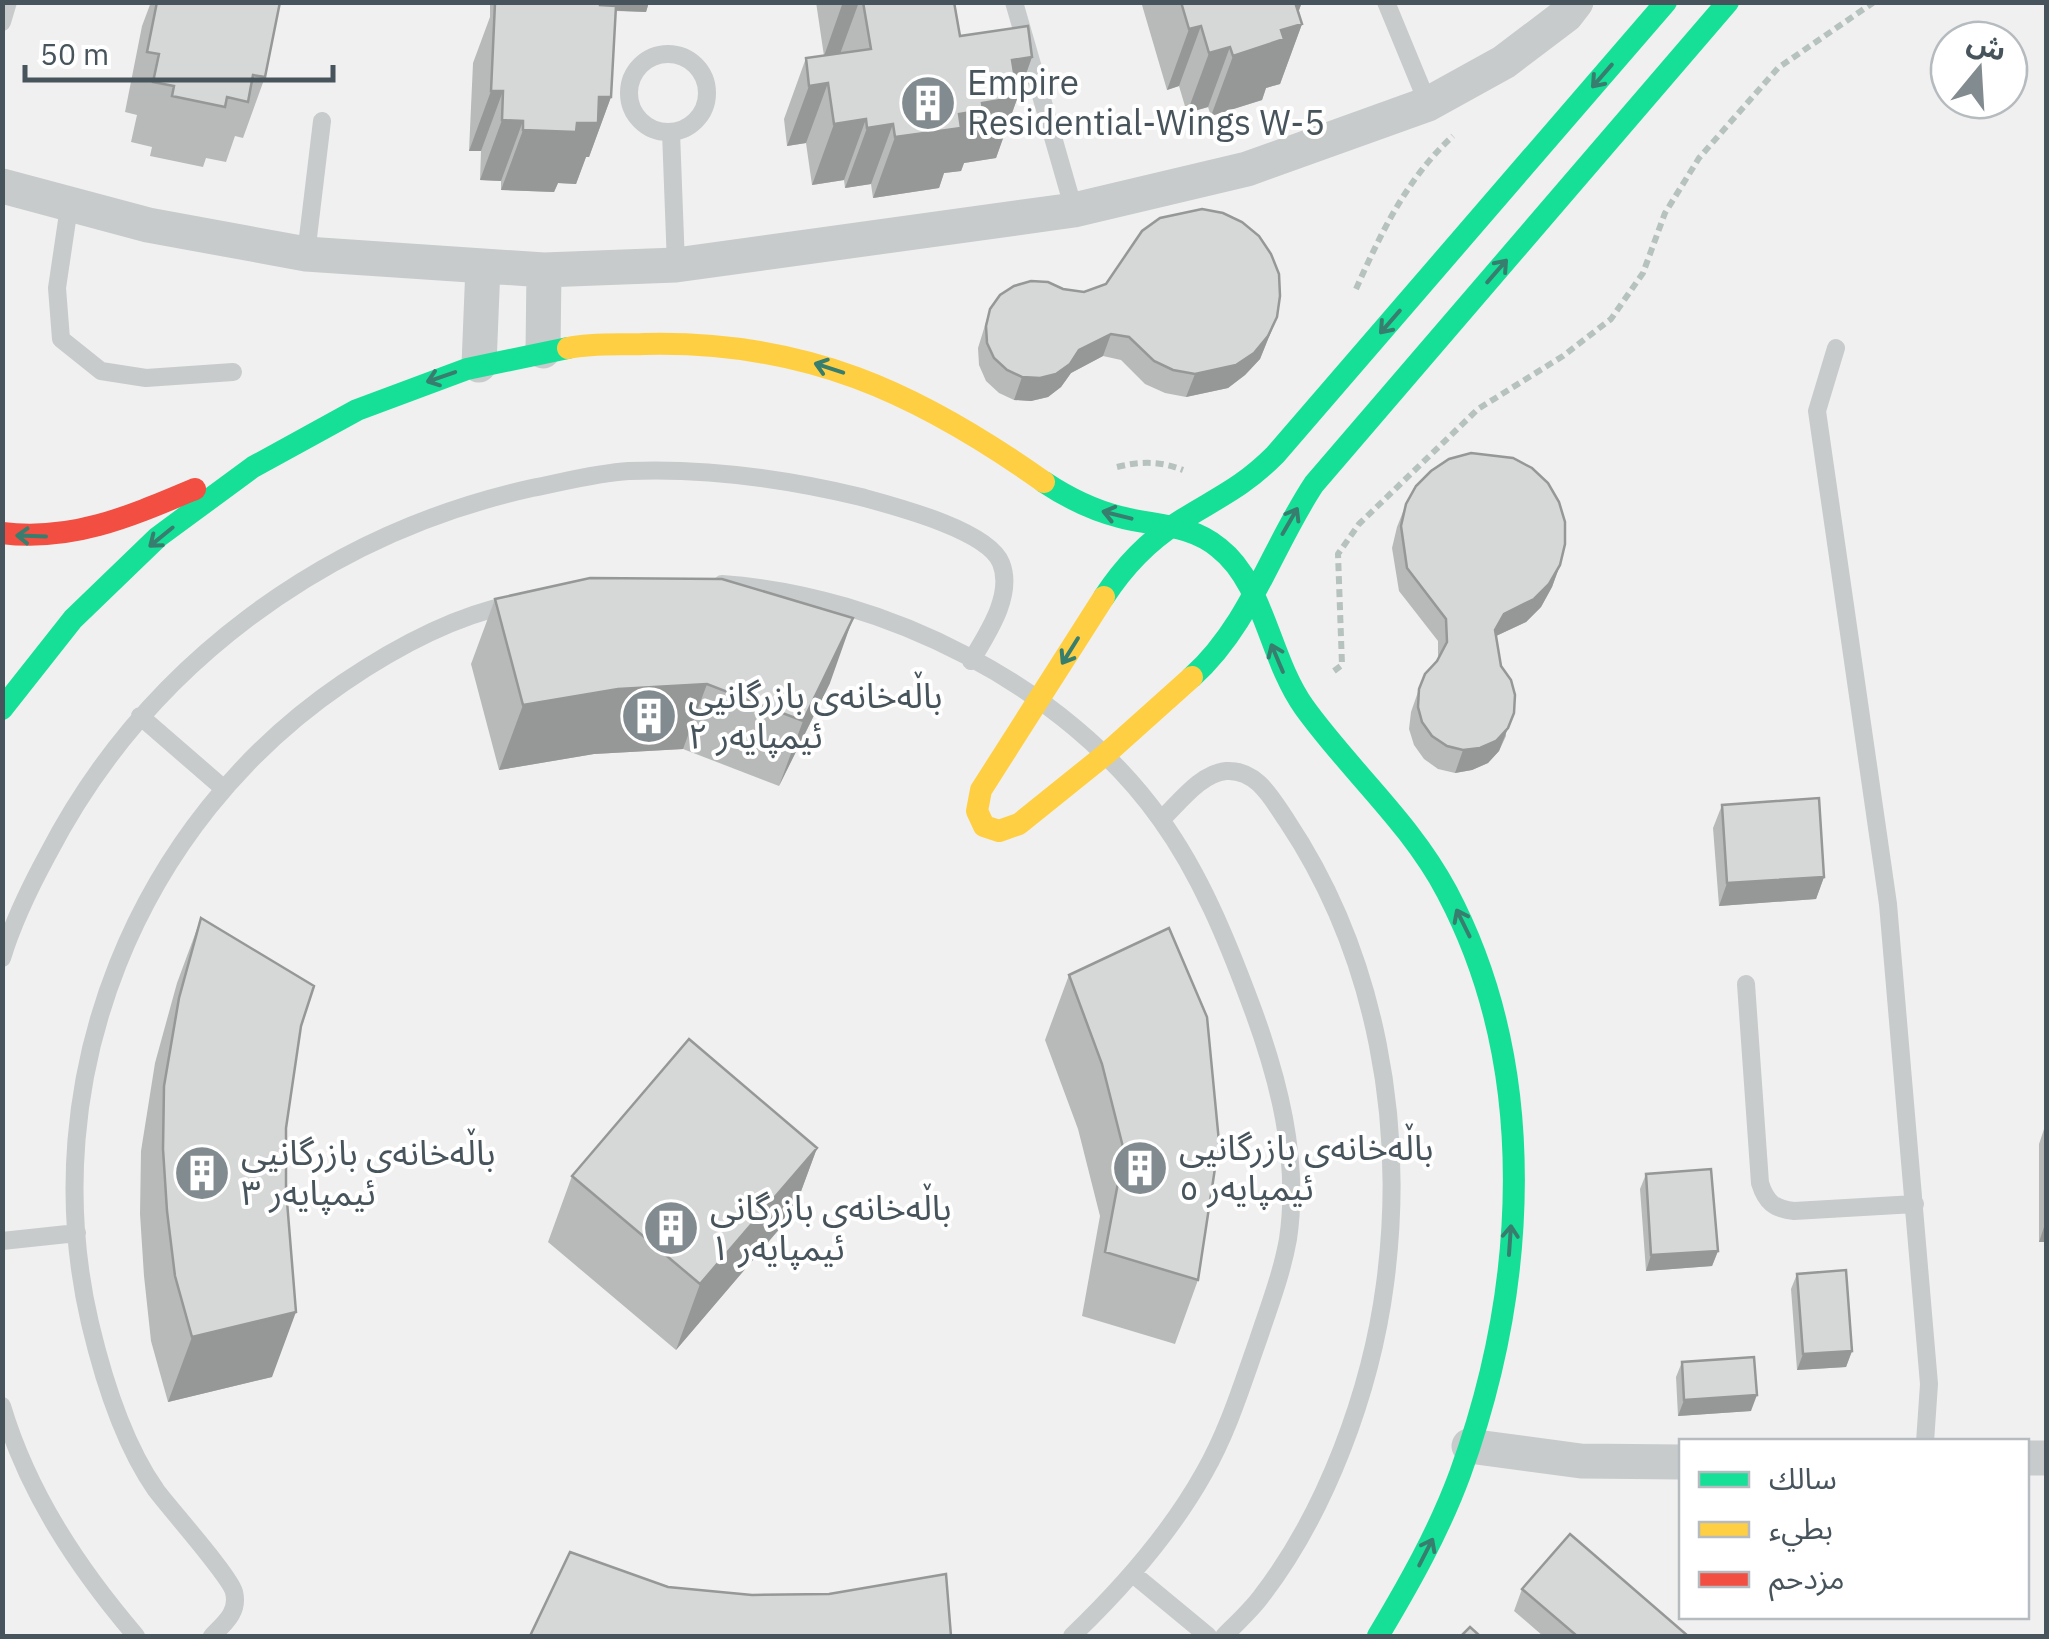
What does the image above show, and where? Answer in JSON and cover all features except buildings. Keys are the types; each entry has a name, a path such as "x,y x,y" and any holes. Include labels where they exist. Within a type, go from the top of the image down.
{"street":[{"path":"2,186 69,206 306,254 544,270 676,266 1074,210 1247,169 1428,104 1504,62 1566,15 1576,2"},
{"path":"1666,2 1276,454 1226,496 1154,538 1120,575 976,802 976,815 984,826 995,832 1008,831 1106,754 1208,663 1256,592 1290,520 1314,484 1728,2"},
{"path":"479,365 483,266"},
{"path":"543,351 544,270"},
{"path":"2,709 99,594 151,544 255,465 376,401 479,365 543,351 678,343 755,351 809,362 906,397 952,420 1084,504 1141,521 1175,524 1222,550 1256,592 1267,634 1299,700 1418,845 1450,896 1477,951 1504,1046 1512,1144 1512,1210 1508,1276 1497,1341 1469,1446 1437,1530 1378,1636"},
{"path":"2,534 43,537 100,527 255,465"},
{"path":"1469,1446 1567,1460 1679,1462"}],"lane":[{"path":"2,22 8,2"},
{"path":"1014,2 1074,210"},
{"path":"1386,2 1428,104"},
{"path":"672,54 684,58 702,75 706,101 694,122 671,132 646,126 631,106 629,93 637,69 647,60 672,54"},
{"path":"306,254 322,120"},
{"path":"671,132 676,266"},
{"path":"69,206 57,288 60,339 101,371 146,378 233,372"},
{"path":"1836,348 1817,412 1885,886 1929,1384 1926,1439"},
{"path":"2,958 31,886 98,769 140,716 187,668 238,624 294,584 353,550 414,523 482,500 627,472 748,476 880,502 980,540 997,554 1004,578 990,630 971,661"},
{"path":"695,582 798,594 858,610 917,631 1039,699 1106,754 1162,820 1224,934 1268,1050 1283,1113 1290,1175 1288,1238 1274,1293 1230,1418 1205,1472 1133,1574 1072,1636"},
{"path":"212,1636 230,1618 234,1594 230,1582 153,1486 126,1433 90,1322 74,1196 76,1133 85,1070 100,1008 150,891 183,838 267,742 316,701 369,665 425,636 502,606 536,599"},
{"path":"140,716 223,788"},
{"path":"1162,820 1209,776 1224,771 1240,772 1265,789 1309,860 1354,953 1379,1051 1392,1152 1392,1220 1385,1287 1372,1354 1353,1418 1328,1481 1297,1541 1260,1598 1224,1636"},
{"path":"1746,984 1760,1183 1765,1198 1778,1209 1794,1212 1915,1204"},
{"path":"2,1241 77,1233"},
{"path":"2,1406 30,1477 61,1537 96,1589 136,1636"},
{"path":"1133,1574 1208,1636"}],"path":[{"path":"1299,700 1342,665 1338,554 1359,524 1478,409 1564,356 1611,319 1643,273 1665,214 1699,158 1778,68 1874,2"},
{"path":"1350,302 1382,231 1425,161 1453,136"},
{"path":"1114,468 1155,462 1185,471"}],"traffic: fast":[{"path":"1104,597 1156,538 1239,485 1275,455 1666,2"},
{"path":"1192,677 1230,634 1314,484 1728,2"},
{"path":"2,709 73,619 158,537 253,467 357,410 467,369 568,348"},
{"path":"1044,482 1100,511 1196,534 1234,563 1256,601 1282,666 1304,707 1416,843 1447,892 1477,961 1498,1032 1510,1106 1514,1180 1510,1255 1499,1330 1483,1403 1452,1495 1423,1557 1378,1636"}],"traffic: slow":[{"path":"568,348 606,344 702,345 807,362 904,398 997,450 1044,482"},
{"path":"1104,597 981,790 977,811 984,826 999,831 1019,824 1192,677"}],"traffic: jam":[{"path":"2,533 28,535 77,530 124,517 195,489"}],"place":[{"name":"Empire Residential-Wings W-5","path":"928,103"},
{"name":"باڵەخانەی بازرگانیی ئیمپایەر ٢","path":"649,716"},
{"name":"باڵەخانەی بازرگانیی ئیمپایەر ٥","path":"1140,1168"},
{"name":"باڵەخانەی بازرگانیی ئیمپایەر ٣","path":"202,1173"},
{"name":"باڵەخانەی بازرگانی ئیمپایەر ١","path":"671,1228"}]}
